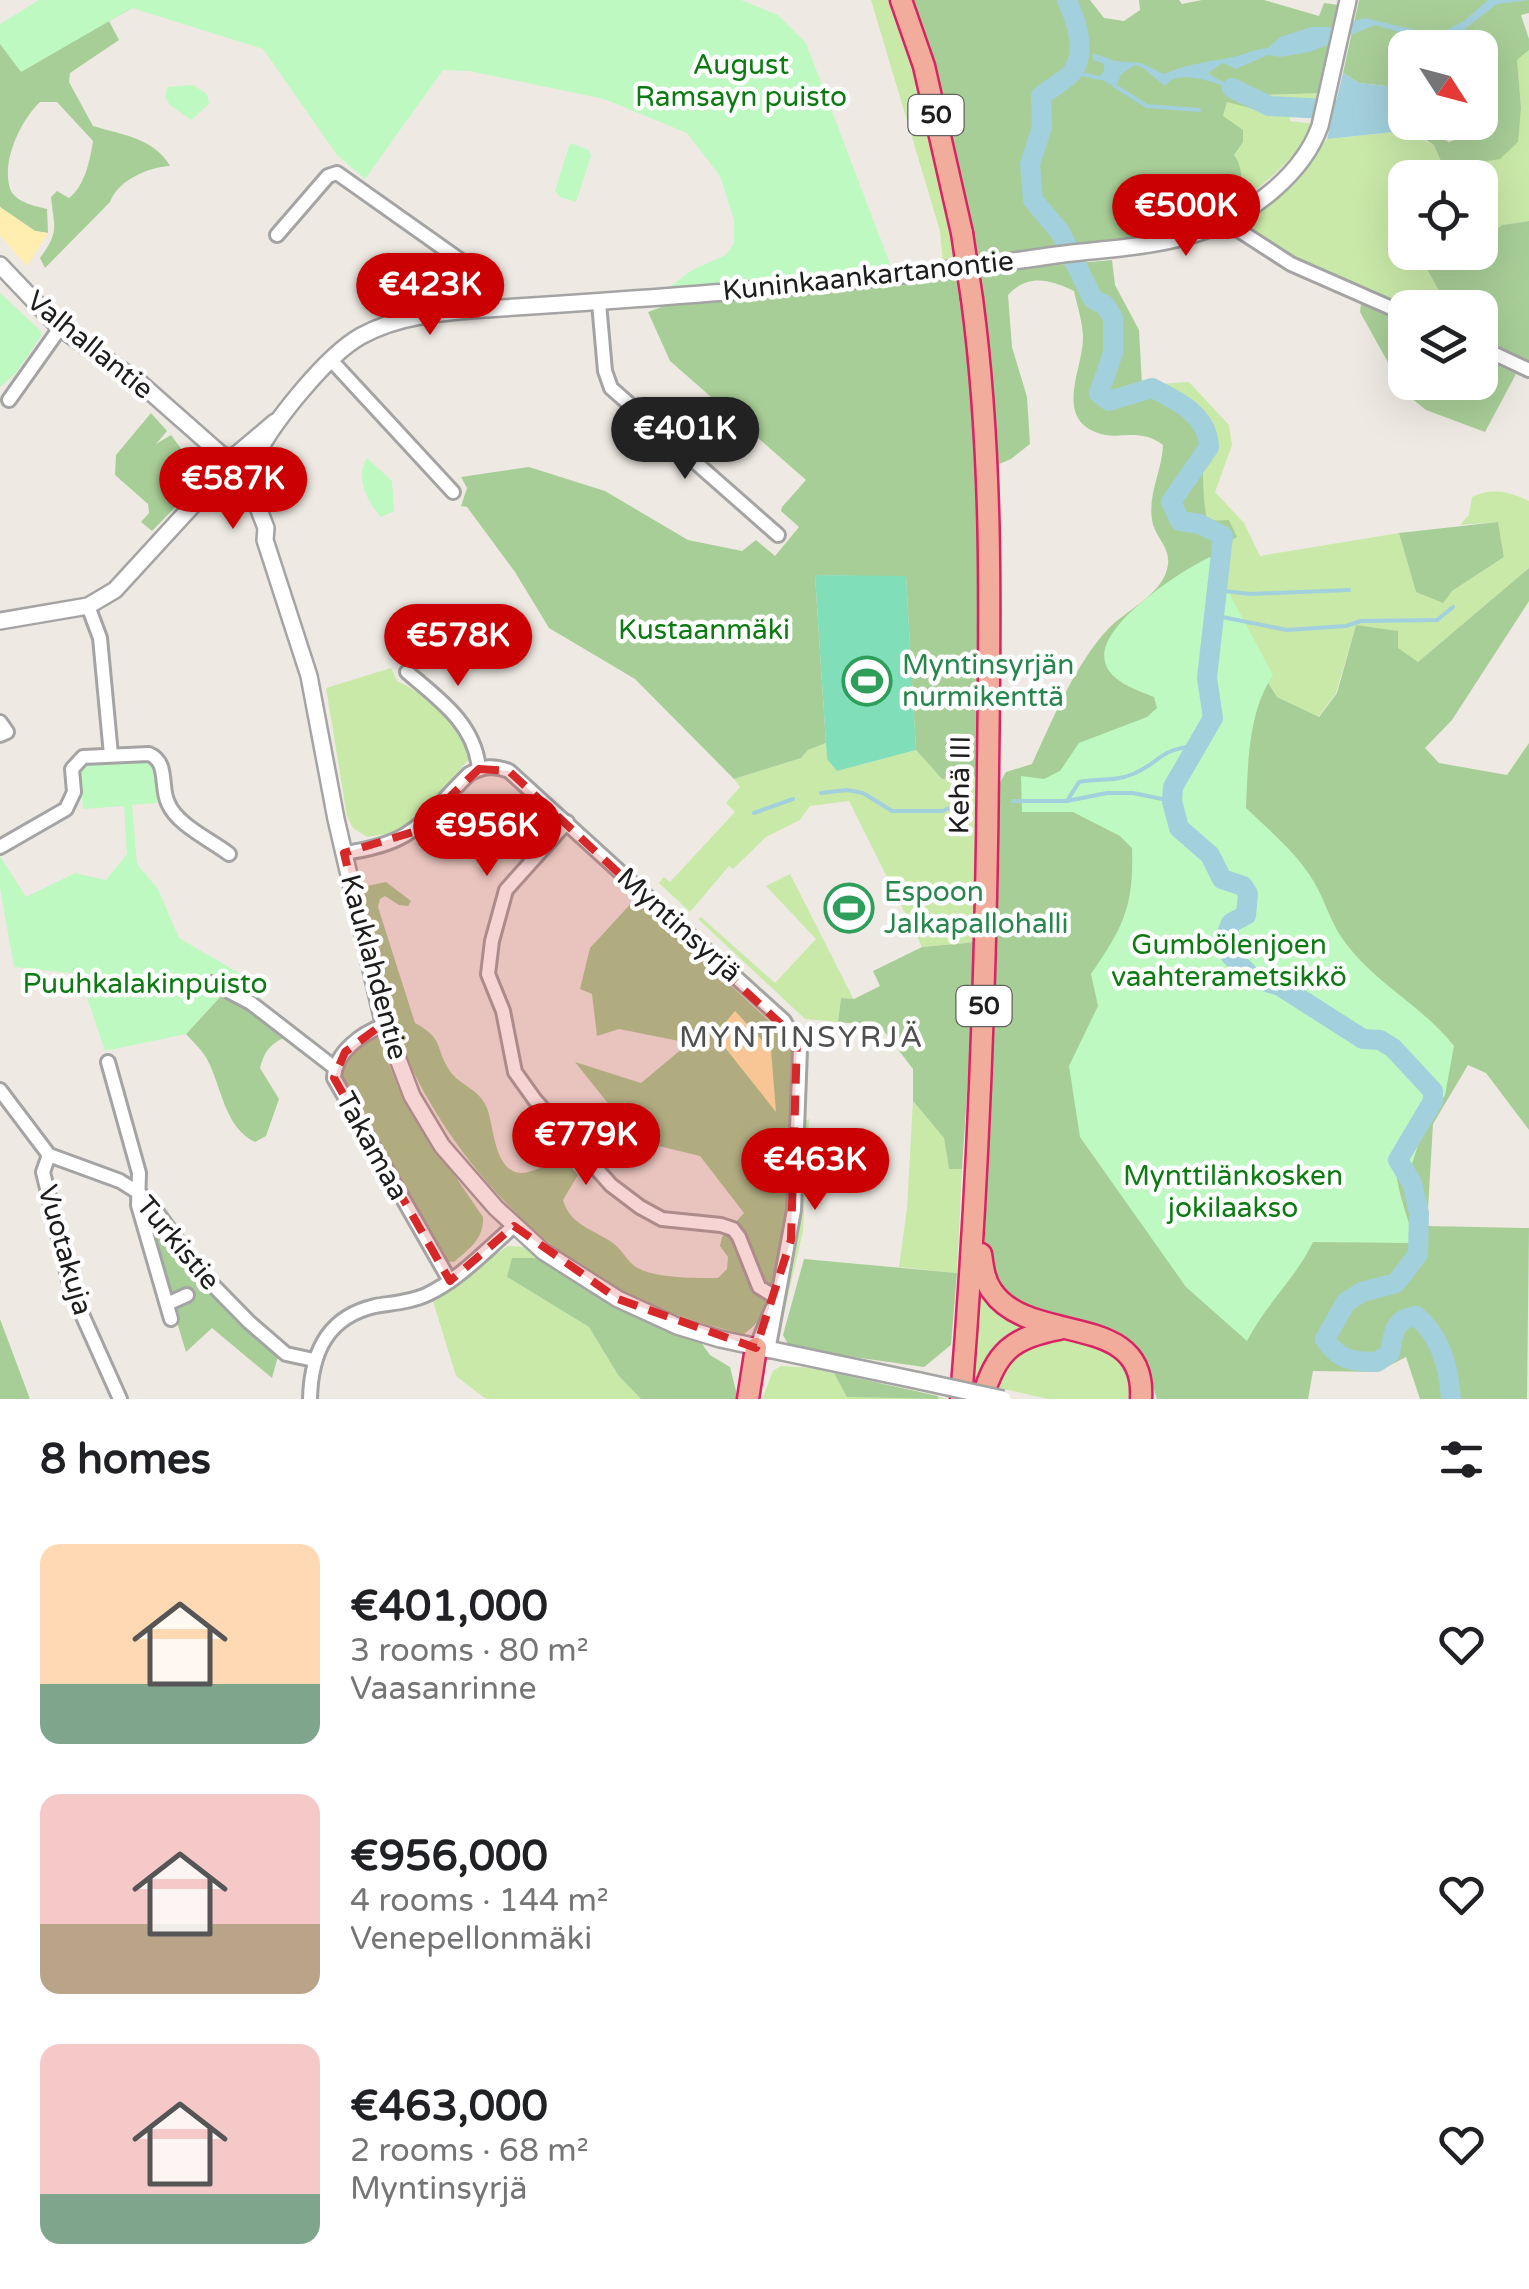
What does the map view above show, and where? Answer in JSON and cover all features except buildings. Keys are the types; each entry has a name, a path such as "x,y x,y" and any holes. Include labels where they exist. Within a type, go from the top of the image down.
{"highway":[{"name":"Kehä III","path":"900,0 924,66 962,233 986,424 990,591 984,1016 961,1399"},
{"path":"973,1223 992,1290 1012,1310 1104,1338 1126,1350 1139,1372 1141,1399"},
{"path":"982,1399 1005,1350 1029,1335 1061,1328"},
{"path":"751,1399 762,1349"}],"street":[{"name":"Kuninkaankartanontie","path":"251,467 280,420 331,360 359,337 396,321 1124,250 1226,222 1266,194 1298,164 1320,126 1346,6"},
{"path":"278,235 328,176 337,172 467,265 482,283 485,310"},
{"path":"1226,222 1291,264 1388,307"},
{"name":"Valhallantie","path":"0,265 60,328 139,382 183,424 194,446 224,474"},
{"path":"599,304 605,371 611,388 778,534"},
{"path":"10,400 60,328"},
{"path":"1498,355 1529,370"},
{"path":"331,360 453,492"},
{"name":"Kuninkaankartanontie","path":"0,621 88,606 115,590 269,425 280,420"},
{"path":"245,459 251,467 249,484 241,491 224,474 245,459"},
{"name":"Kauklahdentie","path":"224,474 265,540 308,676 344,854 385,1024 412,1096 442,1146 514,1226 544,1252 618,1299 678,1326 762,1349 1003,1399"},
{"name":"Kauklahdentie","path":"249,484 266,528 265,540"},
{"path":"88,606 100,638 110,755"},
{"path":"344,854 403,838 420,826 468,774 479,768 466,725 407,672"},
{"path":"0,722 7,732 0,735"},
{"path":"0,847 66,809 74,792 72,769 82,757 150,754 161,764 168,805 229,854"},
{"name":"Myntinsyrjä","path":"479,768 509,771 784,1020 797,1039 800,1049 791,1240 762,1349"},
{"path":"567,822 506,890 492,941 488,974 504,1011 516,1072 535,1100 611,1185 640,1208 662,1219 721,1224 732,1230 759,1288 777,1298"},
{"path":"213,982 251,1003 334,1068"},
{"name":"Takamaa","path":"385,1024 351,1046 334,1068 334,1078 450,1281"},
{"path":"108,1062 140,1174 138,1205 171,1319"},
{"path":"0,1090 48,1154"},
{"name":"Turkistie","path":"48,1154 120,1181 139,1193 200,1272 249,1322 286,1354 314,1360"},
{"name":"Vuotakuja","path":"48,1154 43,1172 72,1292 120,1399"},
{"path":"312,1399 314,1360 326,1334 346,1317 370,1307 415,1299 450,1281 514,1226"},
{"path":"167,1304 187,1295"}],"highlighted area":[{"path":"479,769 509,771 797,1039 791,1240 756,1348 618,1299 514,1226 450,1281 334,1078 345,1052 384,1023 344,853 413,832"}],"green space":[{"name":"August Ramsayn puisto","path":"39,0 741,0 778,15 806,43 892,269 663,292 692,270 726,255 734,243 734,220 720,176 687,133 604,99 469,71 443,70 365,179 337,155 263,49 132,8 21,72 0,44 0,24"},
{"path":"871,0 888,0 919,84 959,263 943,264 940,231"},
{"path":"909,0 1090,0 1104,18 1124,21 1140,10 1139,0 1179,0 1182,4 1202,0 1264,0 1319,16 1324,3 1339,5 1325,93 1265,95 1254,109 1227,102 1223,116 1243,130 1243,142 1234,155 1241,176 1240,191 1227,210 1203,222 1141,240 976,262 962,179"},
{"path":"1359,0 1529,0 1529,13 1521,15 1529,50 1517,60 1521,107 1518,142 1500,159 1441,160 1434,145 1426,140 1498,140 1498,30 1388,30 1388,86 1359,83 1343,73"},
{"path":"132,8 109,21 119,40 70,73 69,82 93,126 147,143 170,166 127,181 45,268 40,258 53,235 51,197 57,191 69,198 75,193 86,172 93,141 57,102 40,102 25,120 14,143 8,180 18,198 47,209 48,233 35,231 0,207 0,40"},
{"path":"1529,50 1529,221 1498,228 1498,160 1468,160 1488,140 1498,140 1498,130 1521,107 1517,60"},
{"path":"193,85 207,94 209,104 191,120 165,97 167,87"},
{"path":"1325,93 1317,102 1292,100 1290,121 1315,124 1298,150 1277,171 1229,209 1237,198 1237,147 1223,116 1227,102 1265,95"},
{"path":"1388,133 1388,140 1423,140 1434,145 1441,160 1388,160 1388,270 1427,270 1439,290 1388,290 1388,301 1300,262 1247,226 1250,218 1291,183 1327,139"},
{"path":"570,143 589,150 591,156 576,202 555,191"},
{"path":"1529,221 1529,362 1498,346 1498,290 1439,290 1427,270 1498,270 1498,228"},
{"name":"Mynttilänkosken jokilaakso","path":"1112,260 1115,285 1139,330 1142,385 1186,415 1201,441 1207,521 1229,520 1237,537 1221,546 1216,575 1224,611 1277,697 1319,717 1337,693 1356,625 1398,631 1398,648 1418,662 1529,568 1529,601 1452,720 1425,748 1439,763 1507,775 1529,743 1529,1130 1486,1073 1468,1065 1433,1124 1427,1226 1529,1228 1527,1399 1420,1399 1406,1357 1377,1372 1313,1371 1308,1399 1157,1399 1135,1346 1106,1331 1041,1314 1004,1296 989,1269 984,1237 997,788 1006,772 1032,764 1085,659 1108,629 1158,587 1168,562 1151,510 1163,445 1145,436 1095,432 1076,414 1074,390 1082,326 1074,291 1056,284 1031,281 1008,295 1012,347 1027,397 1030,444 997,465 990,357 976,272"},
{"name":"Kustaanmäki","path":"959,275 972,363 981,480 981,776 942,779 916,750 906,577 815,575 826,743 808,750 801,758 734,779 635,679 549,628 515,572 467,507 461,506 467,488 461,477 529,467 605,491 688,540 742,551 756,540 775,556 799,527 781,511 782,507 806,480 670,361 648,312 667,305"},
{"path":"0,293 41,331 41,336 16,373 0,387"},
{"path":"1361,304 1388,316 1388,362 1360,312"},
{"path":"1498,366 1516,374 1485,432 1426,410 1414,400 1498,400"},
{"path":"1189,382 1229,425 1232,445 1215,492 1244,523 1260,556 1399,533 1416,592 1452,591 1504,557 1498,522 1460,525 1469,515 1472,497 1494,491 1529,501 1529,568 1418,662 1356,625 1336,693 1318,717 1277,697 1224,611 1216,575 1221,546 1207,522 1201,486 1204,449 1189,416 1142,385"},
{"path":"151,413 167,431 156,444 171,435 199,473 196,486 152,531 141,522 149,513 148,504 115,475 116,455"},
{"path":"367,458 392,481 394,511 381,517 364,488 362,473"},
{"path":"1498,522 1504,557 1452,591 1443,603 1416,592 1399,533"},
{"name":"Gumbölenjoen vaahterametsikkö","path":"1210,557 1273,675 1254,722 1246,808 1307,871 1354,954 1454,1046 1445,1095 1420,1139 1411,1167 1396,1170 1414,1243 1313,1242 1247,1341 1186,1287 1080,1137 1069,1066 1098,1006 1091,974 1124,916 1131,886 1132,848 1120,836 1073,812 1022,812 1021,776 1044,779 1060,771 1079,743 1147,717 1157,708 1154,697 1112,675 1105,662 1105,648 1113,632 1143,601"},
{"name":"Myntinsyrjän nurmikenttä","path":"815,575 906,576 916,750 837,771 827,759"},
{"path":"391,668 397,681 421,694 453,721 462,732 470,758 415,821 398,832 367,837 353,828 347,816 326,688"},
{"path":"826,743 827,759 837,771 916,750 942,779 981,776 977,942 922,947 849,801 810,806 800,820 766,837 733,869 729,866 690,912 659,883 664,877 670,882 735,812 726,803 740,787 734,779 801,758 808,750"},
{"name":"Puuhkalakinpuisto","path":"150,762 157,769 157,803 132,805 137,864 158,889 179,938 241,974 186,1034 105,1051 79,974 14,967 0,888 0,856 26,897 75,873 106,880 127,854 124,806 83,809 80,772 89,765"},
{"path":"790,874 854,1000 841,998 838,1022 805,1019 698,919 701,917 775,983 816,939 766,886"},
{"path":"386,882 411,901 408,906 399,905 385,896 378,907 415,1023 435,1040 454,1076 484,1101 505,1165 512,1171 526,1173 565,1159 578,1175 563,1200 570,1214 649,1273 718,1278 727,1269 728,1257 720,1246 722,1237 744,1213 700,1156 638,1141 575,1062 641,1083 689,1043 619,1029 597,1036 592,994 580,989 590,948 636,898 793,1043 792,1155 785,1243 776,1282 763,1313 744,1334 667,1312 607,1283 541,1236 482,1177 434,1110 397,1032 361,894 367,886"},
{"path":"977,942 962,1169 949,1169 944,1138 913,1101 913,1069 880,1026 838,1022 841,998 854,999 880,986 873,971 922,947"},
{"path":"232,984 298,1033 273,1044 262,1060 260,1068 279,1099 266,1136 255,1142 230,1117 207,1059 186,1034"},
{"path":"377,1034 403,1100 483,1217 478,1237 454,1262 443,1261 338,1079 346,1058"},
{"path":"913,1101 944,1138 949,1168 962,1169 957,1273 899,1267 907,1208"},
{"path":"809,1119 803,1231 780,1331 798,1229 802,1122"},
{"path":"143,1206 197,1277 278,1356 272,1378 212,1328 186,1352 173,1309 192,1296 191,1289 170,1296"},
{"path":"508,1246 526,1247 543,1258 507,1277 589,1327 618,1375 641,1399 486,1399 456,1376 432,1298"},
{"path":"512,1258 543,1258 625,1312 700,1341 710,1355 730,1367 738,1399 641,1399 618,1375 589,1327 507,1277"},
{"path":"804,1259 957,1273 951,1345 924,1367 790,1348 783,1335"},
{"path":"980,1279 1042,1326 974,1399"},
{"path":"0,1319 30,1399 0,1399"},
{"path":"1055,1337 1097,1347 1123,1361 1133,1384 1128,1399 1048,1399 991,1386 1016,1349"},
{"path":"781,1366 811,1368 948,1399 762,1399 773,1371"},
{"path":"834,1373 938,1396 938,1399 847,1397"}],"sand":[{"path":"0,207 35,231 48,233 27,266 0,236"},
{"path":"735,1011 771,1050 776,1112 715,1035"}],"water":[{"path":"1488,0 1529,0 1497,4 1464,30 1447,30"},
{"path":"1365,18 1416,30 1375,25 1310,52 1268,55 1236,69 1223,63 1208,73 1268,98 1266,101 1198,79 1184,77 1165,86 1135,65 1121,74 1116,88 1099,78 1104,64 1093,60 1093,53 1115,61 1141,63 1164,74 1268,48 1280,37 1311,27 1332,27"},
{"path":"1343,73 1359,83 1388,86 1388,133 1327,139"}],"waterway":[{"path":"1067,0 1077,26 1079,54 1070,74 1041,96 1042,127 1030,164 1033,200 1060,232 1093,299 1105,305 1113,318 1113,353 1099,393 1109,401 1152,388 1197,418 1209,447 1171,502 1180,521 1200,524 1223,536 1207,678 1213,718 1173,787 1172,801 1179,828 1210,855 1222,879 1243,886 1248,894 1246,915 1231,923 1227,933 1230,955 1253,978 1280,986 1363,1039 1380,1040 1393,1048 1433,1091 1433,1101 1398,1160 1412,1183 1419,1213 1418,1254 1396,1283 1362,1292 1346,1302 1325,1339 1347,1358 1377,1362 1390,1353 1399,1324 1416,1316 1432,1333 1442,1353 1451,1399"},
{"path":"1073,72 1100,78"},
{"path":"1115,86 1147,106 1199,110"},
{"path":"1232,88 1269,106 1343,110"},
{"path":"1216,590 1250,594 1349,590"},
{"path":"1212,615 1287,630 1346,626 1361,621 1437,620 1453,607"},
{"path":"1067,801 1079,782 1126,776 1166,753 1196,746"},
{"path":"821,793 863,793 892,811 943,811 953,806"},
{"path":"1013,801 1067,801 1107,793 1133,793 1172,801"},
{"path":"754,813 793,799"}],"place":[{"name":"Myntinsyrjän nurmikenttä","path":"867,681"},
{"name":"Espoon Jalkapallohalli","path":"849,908"}],"district":[{"name":"MYNTINSYRJÄ","path":"802,1037"}]}
